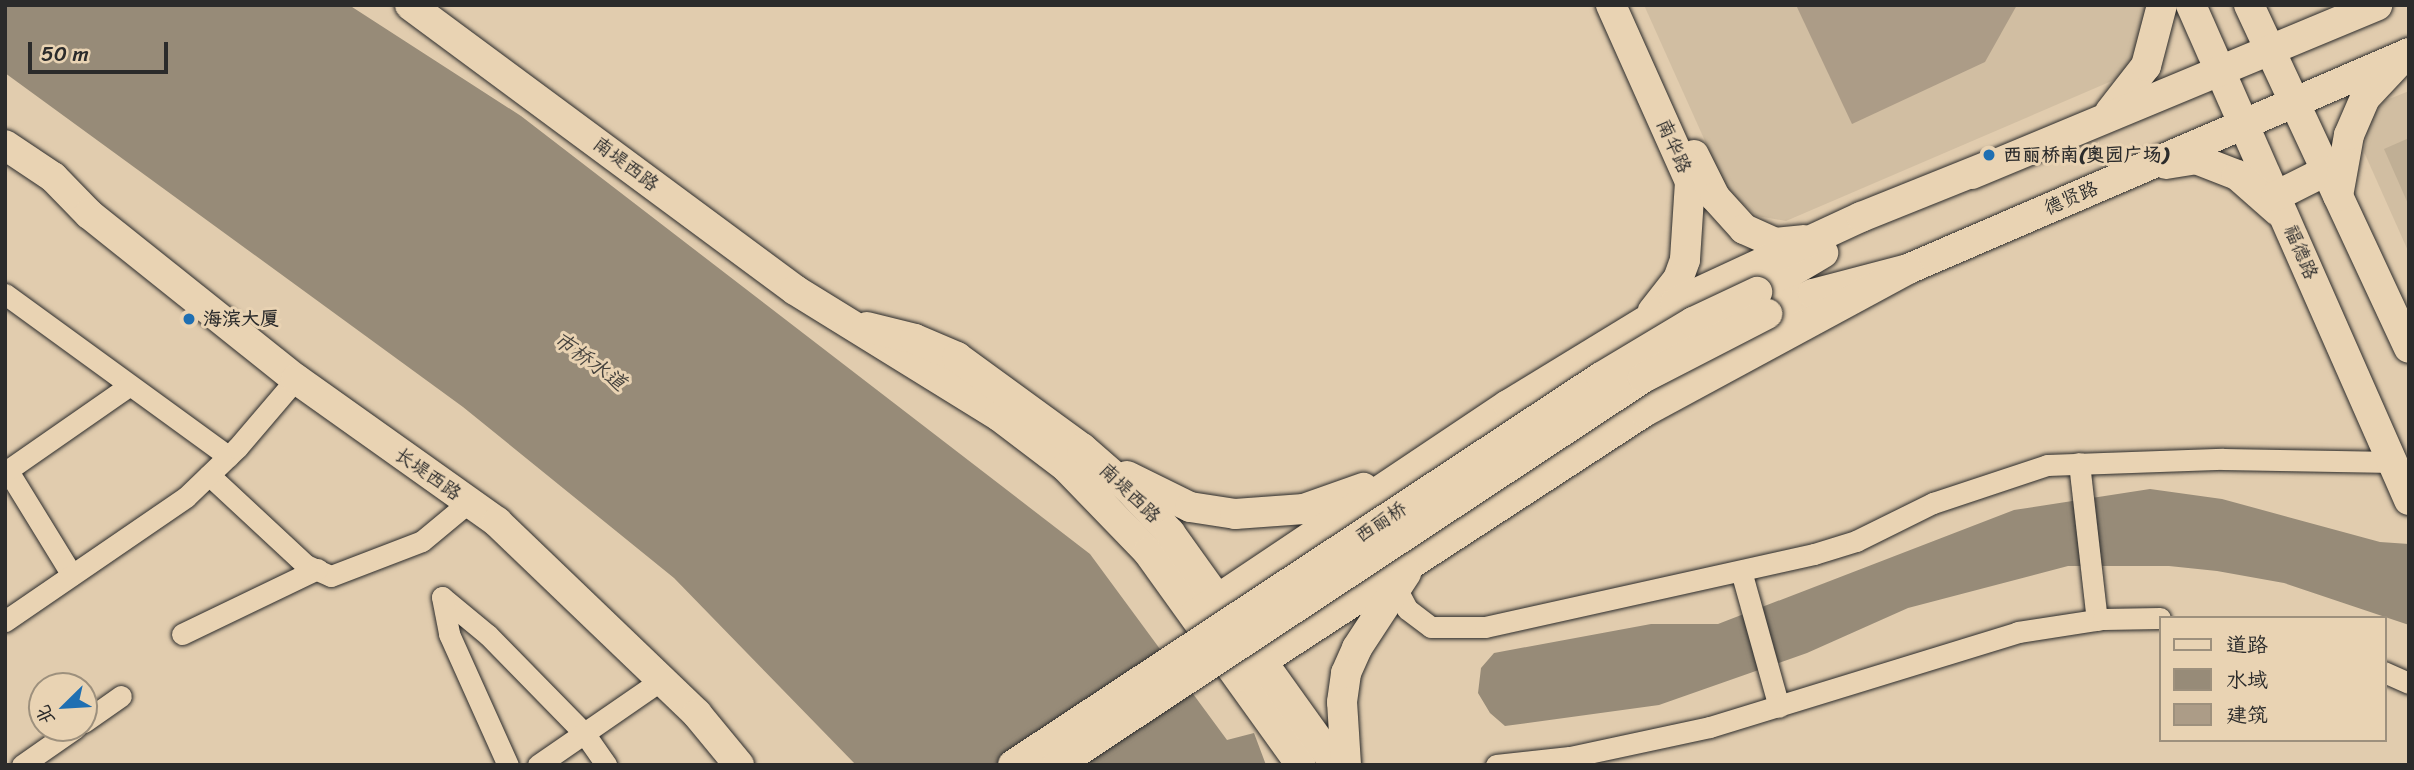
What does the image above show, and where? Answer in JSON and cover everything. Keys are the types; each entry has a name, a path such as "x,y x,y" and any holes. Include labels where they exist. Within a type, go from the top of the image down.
{"main road":[{"name":"南堤西路","path":"410,5 842,321 999,416 1066,467 1148,552 1207,607"},
{"name":"南华路","path":"1611,5 1690,183 1685,260 1666,296 1640,324"},
{"name":"南华路","path":"1628,5 1704,178 1730,217 1775,243 1821,236"},
{"path":"2105,118 2146,66 2162,5"},
{"path":"2249,5 2409,348"},
{"path":"1207,607 1424,461 1640,324 1821,236 2377,5"},
{"name":"福德路","path":"2199,8 2220,70 2409,500"},
{"path":"2138,169 2196,159 2237,175 2281,207 2332,183 2365,98 2409,53"},
{"name":"德贤路","path":"1762,303 1813,294 1908,269 2409,53"},
{"name":"长堤西路","path":"5,145 53,177 89,214 296,379 497,522 661,680 739,765"},
{"name":"长堤西路","path":"5,164 89,214"},
{"path":"1762,303 1884,218 1988,166"},
{"path":"1251,667 1433,546 1655,405 1908,269"},
{"name":"西丽桥","path":"1013,765 1601,377 1693,323 1762,303"},
{"name":"西丽桥","path":"1057,765 1643,378 1762,303"},
{"name":"南堤西路","path":"842,321 915,339 957,357 1086,451 1170,533 1207,607 1251,667 1336,765"},
{"path":"1086,451 1160,494 1191,507 1235,514 1304,509 1424,461"},
{"path":"1346,765 1342,702 1346,673 1356,648 1395,586 1433,546"},
{"name":"南堤西路","path":"1251,667 1301,765"}],"street":[{"path":"6,295 228,456"},
{"path":"5,621 186,497 228,456 296,379"},
{"path":"72,575 6,471 130,385"},
{"path":"1395,586 1407,609 1420,621 1453,629 1485,627 1741,571 1856,541 1974,488 2047,466 2223,458 2393,463"},
{"path":"2079,463 2097,620"},
{"path":"209,475 317,569 331,576 422,541 469,502"},
{"path":"182,634 317,569"},
{"path":"1741,571 1779,707"},
{"path":"508,765 449,634 442,597 488,635 584,733 606,765"},
{"path":"1496,765 1570,757 1779,707 2018,632 2097,620 2158,618"},
{"path":"2386,673 2409,682"},
{"path":"537,765 661,680"},
{"path":"98,712 121,696"},
{"path":"22,765 55,742"}],"shaded area":[{"path":"1644,5 2153,5 2135,71 1786,221 1757,216 1727,190"},
{"path":"2409,91 2409,253 2364,152 2369,121 2384,101"},
{"path":"2409,138 2409,206 2384,149"}],"water":[{"name":"市桥水道","path":"5,5 349,5 521,116 1090,554 1227,740 1254,733 1266,765 856,765 674,578 463,407 5,73"},
{"path":"2150,489 2222,499 2380,542 2409,544 2409,625 2284,583 2217,571 2169,566 2068,566 1908,608 1807,653 1659,705 1505,726 1490,713 1478,693 1481,668 1494,653 1651,624 1718,624 2014,510"}],"building":[{"path":"1796,5 2017,5 1985,62 1852,124"}],"place":[{"name":"西丽桥南(奥园广场)","path":"1989,155"},
{"name":"海滨大厦","path":"189,319"}]}
